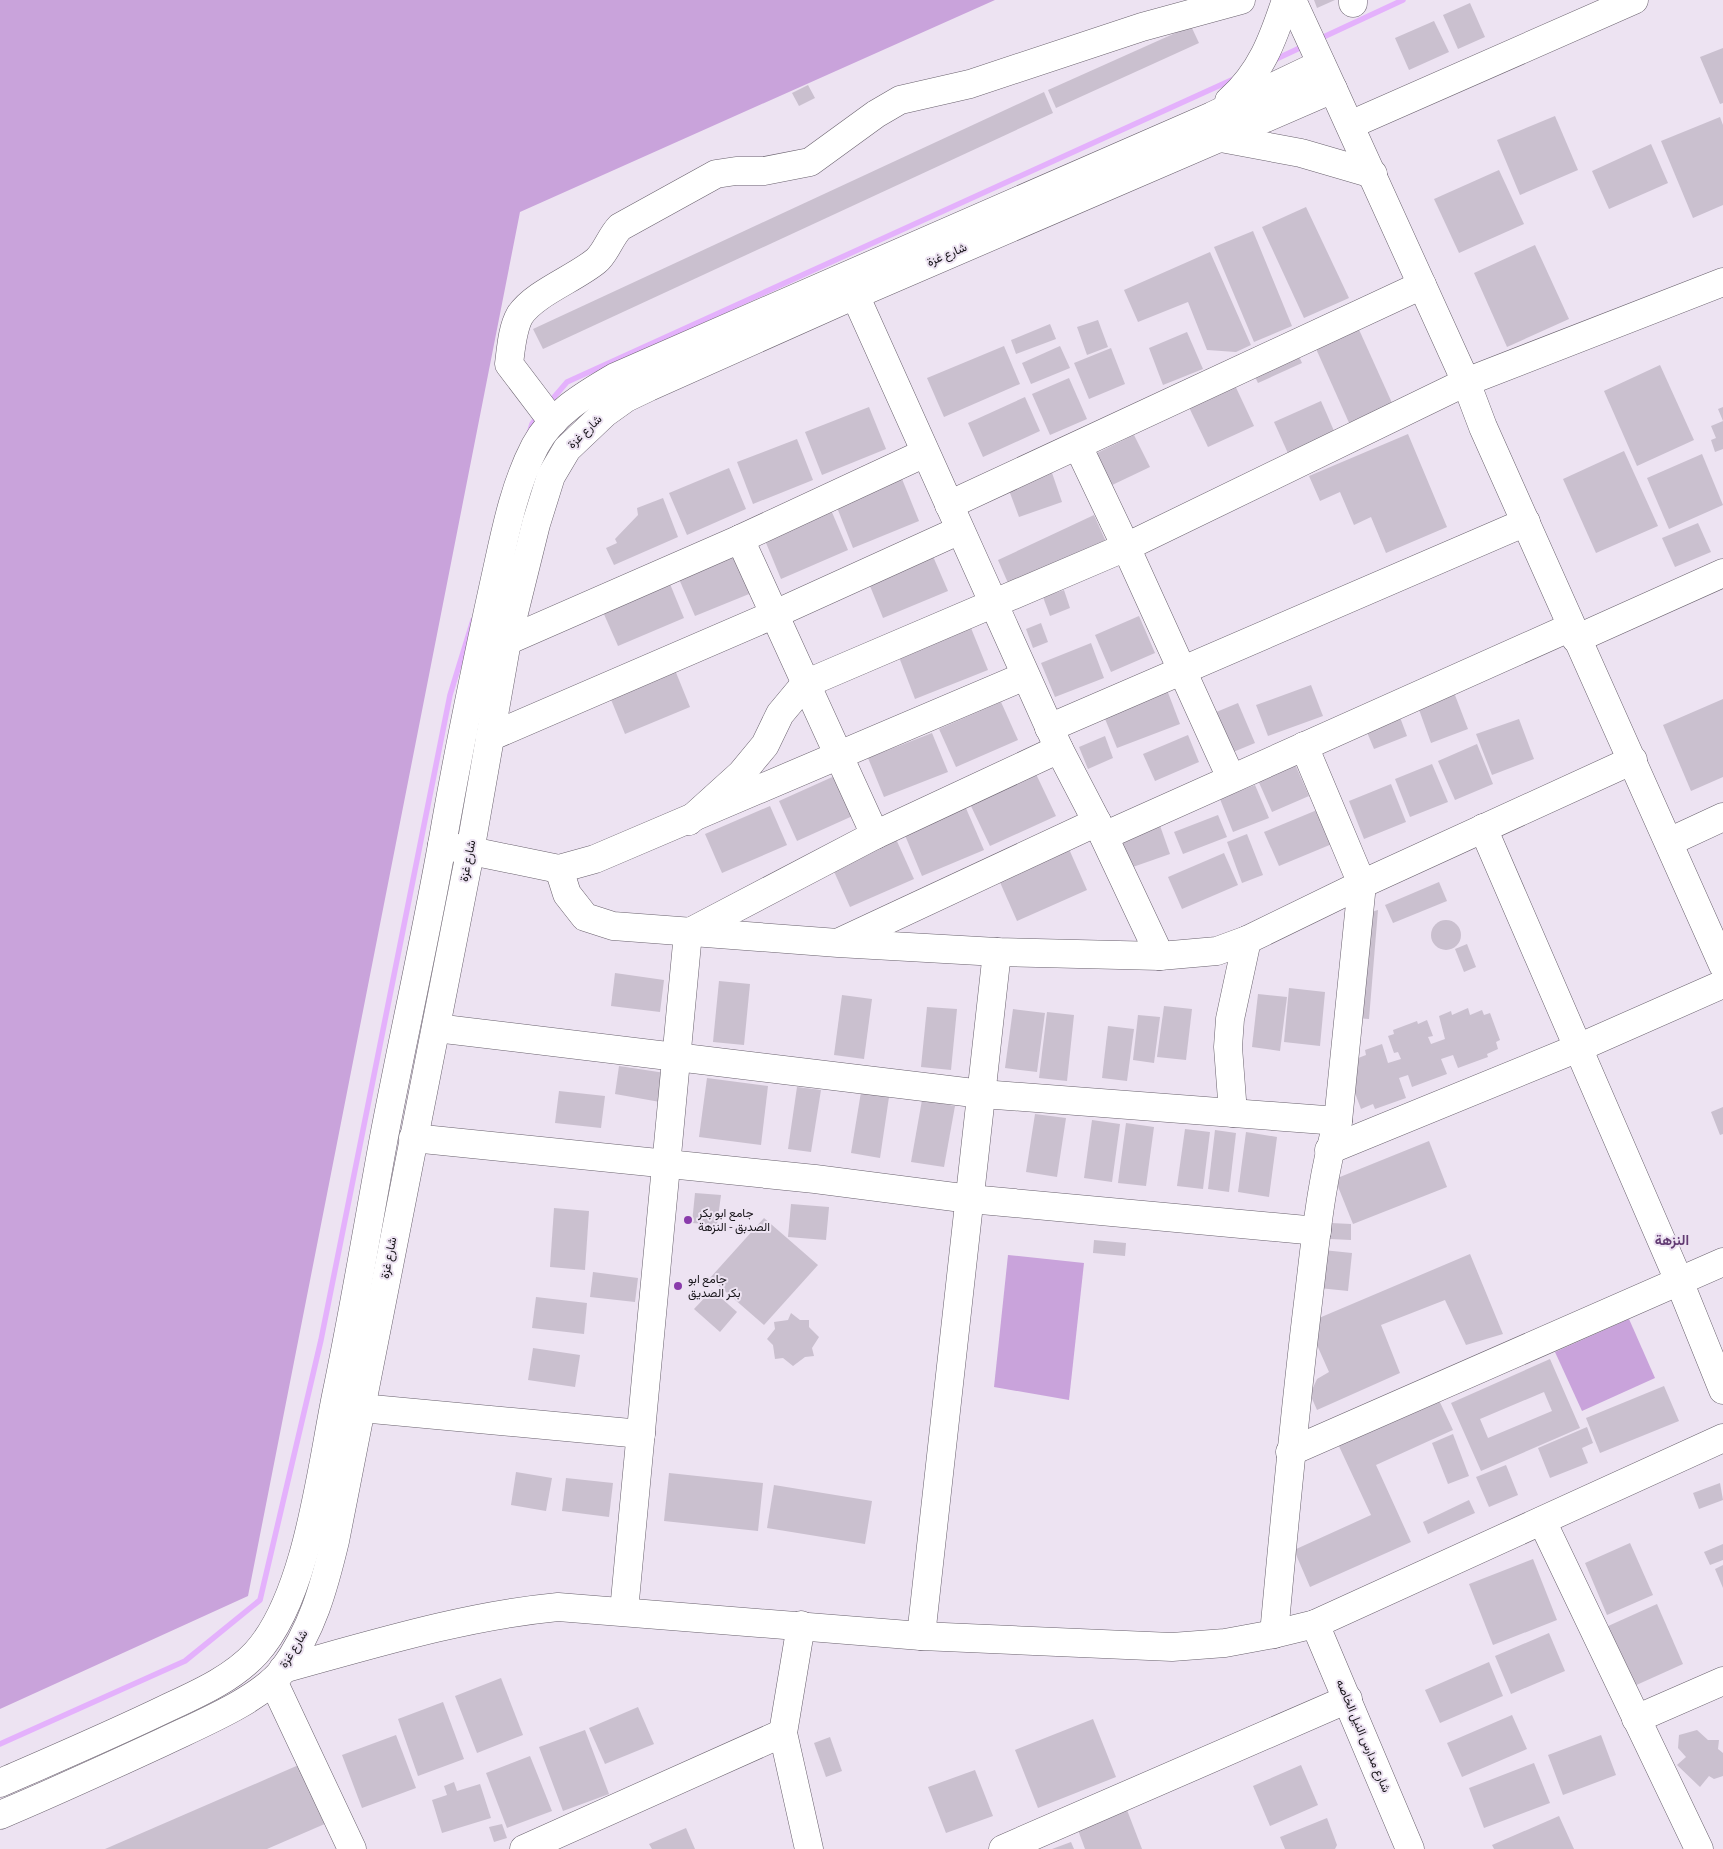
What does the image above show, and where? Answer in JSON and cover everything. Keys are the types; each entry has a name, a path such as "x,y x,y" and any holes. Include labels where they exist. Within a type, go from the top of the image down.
{"street":[{"path":"553,422 509,364 514,332 520,316 530,304 598,260 612,236 620,227 716,174 775,169 817,159 860,124 900,100 970,84 1142,27 1241,0"},
{"path":"1216,127 1255,75 1267,53 1286,0"},
{"path":"1292,0 1466,382 1483,427 1723,965"},
{"path":"1350,125 1634,0"},
{"path":"1216,127 1321,64"},
{"path":"1216,127 1332,89"},
{"path":"1216,127 1372,174"},
{"name":"شارع غزة","path":"0,1783 135,1724 225,1678 254,1655 274,1630 287,1604 308,1536 466,712 510,512 525,468 537,441 553,422 577,399 639,365 1216,127"},
{"name":"شارع غزة","path":"0,1815 198,1725 239,1704 278,1675 314,1616 326,1579 436,1028 470,852 507,641 536,524 551,476 567,449 586,430 626,398 855,295 1216,127"},
{"path":"689,821 741,774 765,745 780,714 805,684 1126,547 1466,382 1723,282"},
{"path":"948,505 1422,284"},
{"path":"855,295 992,605 1054,739 1100,829 1160,956"},
{"path":"1078,446 1183,670 1231,778"},
{"path":"507,641 740,539 925,453"},
{"path":"688,933 1183,670 1526,522"},
{"path":"490,737 775,614 960,530"},
{"path":"740,539 875,835"},
{"path":"838,943 1100,829 1231,778 1574,633 1723,573"},
{"path":"442,845 559,869 594,859 689,821 1025,676"},
{"path":"1274,1634 1290,1452 1317,1232 1329,1150 1338,1120 1362,884 1304,746"},
{"path":"559,869 567,894 586,917 613,926 688,933 997,952 1160,956 1217,951 1247,940 1362,884 1633,760"},
{"path":"1669,842 1723,817"},
{"path":"1483,828 1679,1281 1723,1390"},
{"path":"624,1611 688,933"},
{"path":"1233,1114 1228,1047 1229,1028 1247,940"},
{"path":"921,1636 997,952"},
{"path":"1329,1150 1578,1048 1723,984"},
{"path":"436,1028 982,1094 1233,1114 1338,1120"},
{"path":"413,1138 815,1179 970,1199 1317,1232"},
{"path":"1290,1452 1723,1262"},
{"path":"360,1408 641,1434"},
{"path":"352,1849 278,1675 450,1623 507,1612 558,1607 801,1624 921,1636 1172,1647 1225,1643 1316,1624 1723,1438"},
{"path":"1542,1521 1700,1849"},
{"path":"801,1624 783,1733 809,1849"},
{"name":"شارع مدارس النيل الخاصه","path":"1316,1624 1410,1849"},
{"path":"1636,1719 1723,1681"},
{"path":"1003,1849 1348,1699"},
{"path":"524,1849 783,1733"}],"shaded area":[{"path":"0,0 995,0 520,212 248,1596 0,1709"},
{"path":"1008,1255 1084,1263 1069,1400 994,1387"},
{"path":"1629,1319 1655,1378 1582,1411 1555,1352"}],"building":[{"path":"1314,0 1335,0 1317,8"},
{"path":"1470,3 1485,37 1458,49 1443,15"},
{"path":"1434,21 1449,52 1409,70 1395,38"},
{"path":"1191,26 1199,43 1056,108 1048,90"},
{"path":"1723,48 1723,103 1720,104 1700,57"},
{"path":"808,85 815,98 799,106 792,93"},
{"path":"1044,92 1053,113 543,349 533,329"},
{"path":"1555,116 1578,170 1520,195 1497,140"},
{"path":"1720,117 1723,125 1723,205 1693,218 1661,141"},
{"path":"1651,144 1668,183 1609,209 1592,171"},
{"path":"1499,170 1524,224 1459,253 1434,199"},
{"path":"1306,207 1349,298 1304,318 1262,227"},
{"path":"1253,231 1292,326 1254,342 1214,247"},
{"path":"1535,245 1569,319 1507,347 1474,273"},
{"path":"1210,252 1251,345 1236,352 1207,350 1188,302 1138,322 1124,290"},
{"path":"1098,320 1108,347 1087,355 1077,327"},
{"path":"1356,323 1397,414 1354,434 1313,342"},
{"path":"1050,324 1056,339 1016,354 1011,340"},
{"path":"1187,332 1203,369 1163,385 1149,348"},
{"path":"1004,346 1020,384 944,417 927,378"},
{"path":"1060,346 1070,368 1031,384 1022,363"},
{"path":"1111,348 1125,384 1089,399 1074,363"},
{"path":"1296,350 1302,363 1258,383 1252,371"},
{"path":"1660,365 1694,440 1637,466 1604,391"},
{"path":"1069,378 1087,419 1050,435 1032,394"},
{"path":"1232,379 1254,426 1208,447 1186,401"},
{"path":"1025,397 1040,431 983,457 968,423"},
{"path":"1321,401 1338,440 1291,460 1274,422"},
{"path":"869,407 886,449 822,475 805,432"},
{"path":"1723,407 1723,421 1718,409"},
{"path":"1723,421 1723,449 1715,452 1711,440 1716,438 1711,426"},
{"path":"1408,434 1447,527 1386,553 1371,517 1354,525 1340,492 1320,501 1309,476"},
{"path":"1134,435 1150,467 1108,487 1093,455"},
{"path":"797,439 813,480 753,504 737,462"},
{"path":"1624,451 1658,526 1596,553 1563,479"},
{"path":"1702,454 1723,505 1669,529 1647,478"},
{"path":"729,468 746,509 687,535 669,493"},
{"path":"1051,470 1062,502 1019,517 1007,485"},
{"path":"902,479 919,521 853,548 836,505"},
{"path":"663,498 678,537 614,565 606,548 617,543 615,539 638,515 637,508"},
{"path":"831,510 848,550 781,579 764,538"},
{"path":"1094,515 1107,544 1011,590 998,560"},
{"path":"1698,523 1711,552 1675,567 1662,538"},
{"path":"739,554 754,592 695,616 679,579"},
{"path":"932,554 948,591 883,618 868,581"},
{"path":"670,584 684,618 618,646 603,612"},
{"path":"1064,590 1070,608 1050,616 1043,597"},
{"path":"1139,616 1155,653 1111,672 1095,635"},
{"path":"1041,623 1048,642 1033,648 1026,629"},
{"path":"971,628 988,670 915,699 899,657"},
{"path":"1091,643 1104,678 1055,697 1041,663"},
{"path":"675,670 690,707 625,734 610,697"},
{"path":"1311,685 1323,716 1268,736 1256,705"},
{"path":"1167,690 1180,724 1117,748 1103,714"},
{"path":"1453,690 1468,729 1431,743 1417,704"},
{"path":"1723,699 1723,777 1691,791 1663,725"},
{"path":"1001,702 1018,740 956,767 939,729"},
{"path":"1238,703 1255,743 1226,755 1209,715"},
{"path":"1398,712 1407,736 1374,749 1364,725"},
{"path":"1519,719 1534,759 1492,775 1476,734"},
{"path":"932,733 948,772 884,797 868,758"},
{"path":"1188,735 1199,762 1155,781 1143,754"},
{"path":"1105,736 1113,758 1088,769 1079,747"},
{"path":"1477,744 1493,784 1455,800 1438,761"},
{"path":"1294,762 1309,796 1272,812 1257,778"},
{"path":"1432,764 1448,802 1410,817 1395,779"},
{"path":"839,774 857,814 797,841 779,801"},
{"path":"1036,774 1056,816 990,846 970,804"},
{"path":"1391,784 1406,822 1364,839 1349,801"},
{"path":"1255,785 1269,818 1233,832 1220,799"},
{"path":"770,806 787,845 722,873 705,834"},
{"path":"965,806 984,850 922,876 904,833"},
{"path":"1317,810 1332,844 1279,866 1264,832"},
{"path":"1218,815 1227,837 1183,854 1174,832"},
{"path":"1158,820 1170,854 1130,868 1118,834"},
{"path":"1247,834 1263,875 1242,883 1227,842"},
{"path":"896,839 914,879 850,907 832,867"},
{"path":"1069,849 1087,890 1017,921 999,880"},
{"path":"1224,853 1238,885 1182,909 1168,877"},
{"path":"1439,882 1447,901 1393,923 1385,905"},
{"path":"1378,910 1369,1019 1355,1018 1364,914"},
{"path":"1446,920 1457,924 1461,935 1457,946 1446,950 1435,946 1431,935 1435,924"},
{"path":"1467,944 1476,967 1464,972 1455,949"},
{"path":"615,973 664,980 660,1012 611,1006"},
{"path":"719,981 750,984 744,1045 713,1042"},
{"path":"1289,988 1325,992 1320,1046 1284,1042"},
{"path":"1258,994 1287,997 1280,1051 1252,1047"},
{"path":"842,995 872,999 864,1059 834,1055"},
{"path":"1164,1006 1192,1009 1186,1060 1157,1057"},
{"path":"927,1007 957,1009 951,1070 921,1067"},
{"path":"1468,1008 1470,1015 1482,1010 1484,1015 1490,1013 1500,1040 1496,1042 1498,1049 1487,1054 1488,1057 1458,1068 1453,1055 1441,1059 1447,1074 1412,1087 1408,1075 1399,1078 1406,1098 1375,1109 1373,1104 1361,1109 1347,1072 1353,1060 1366,1055 1365,1050 1382,1044 1388,1063 1401,1059 1398,1052 1394,1053 1388,1036 1394,1034 1393,1030 1417,1021 1418,1024 1427,1020 1433,1036 1428,1037 1431,1044 1445,1039 1439,1016 1451,1011 1452,1015"},
{"path":"1013,1009 1045,1013 1037,1072 1005,1068"},
{"path":"1047,1012 1074,1015 1067,1081 1039,1078"},
{"path":"1138,1015 1160,1017 1154,1063 1133,1060"},
{"path":"1108,1026 1134,1029 1127,1081 1102,1078"},
{"path":"619,1066 665,1073 660,1102 615,1094"},
{"path":"707,1078 768,1086 761,1145 699,1137"},
{"path":"797,1087 821,1090 811,1152 788,1149"},
{"path":"559,1091 605,1096 601,1128 555,1123"},
{"path":"861,1092 889,1097 880,1158 851,1153"},
{"path":"922,1100 955,1106 944,1167 911,1162"},
{"path":"1723,1107 1723,1134 1720,1135 1711,1112"},
{"path":"1035,1114 1066,1118 1057,1177 1026,1172"},
{"path":"1092,1120 1120,1124 1112,1182 1084,1178"},
{"path":"1126,1123 1154,1127 1146,1186 1118,1183"},
{"path":"1185,1129 1210,1132 1203,1189 1177,1186"},
{"path":"1215,1130 1236,1133 1229,1192 1208,1189"},
{"path":"1246,1132 1277,1137 1269,1197 1238,1192"},
{"path":"1429,1141 1447,1187 1353,1224 1335,1179"},
{"path":"695,1193 721,1195 717,1225 692,1223"},
{"path":"791,1204 829,1207 826,1240 788,1237"},
{"path":"554,1208 589,1211 585,1270 550,1267"},
{"path":"764,1218 818,1265 764,1325 710,1278"},
{"path":"1331,1223 1351,1224 1351,1240 1330,1239"},
{"path":"1094,1240 1126,1243 1125,1256 1093,1253"},
{"path":"1323,1250 1352,1253 1348,1291 1319,1288"},
{"path":"1470,1254 1503,1334 1466,1345 1445,1300 1381,1325 1400,1373 1317,1410 1310,1394 1317,1379 1329,1372 1313,1336 1319,1318"},
{"path":"593,1272 638,1278 635,1302 590,1297"},
{"path":"712,1290 737,1312 720,1332 694,1309"},
{"path":"536,1297 587,1303 584,1334 532,1328"},
{"path":"791,1313 800,1320 809,1320 809,1327 819,1337 812,1348 814,1356 805,1357 793,1366 783,1358 775,1359 773,1345 767,1339 775,1329 774,1322 788,1320"},
{"path":"533,1348 580,1355 575,1387 528,1380"},
{"path":"1550,1359 1580,1428 1481,1471 1451,1403","holes":["1544,1392 1552,1411 1488,1438 1480,1419"]},
{"path":"1664,1386 1679,1421 1600,1453 1586,1418"},
{"path":"1437,1396 1453,1430 1376,1465 1411,1542 1310,1587 1294,1550 1371,1515 1337,1442"},
{"path":"1587,1427 1593,1443 1582,1448 1588,1463 1550,1478 1538,1448"},
{"path":"1453,1434 1469,1476 1448,1484 1432,1443"},
{"path":"1506,1465 1518,1495 1489,1507 1476,1477"},
{"path":"516,1472 552,1478 546,1511 511,1505"},
{"path":"669,1473 763,1483 758,1531 664,1521"},
{"path":"566,1478 613,1483 609,1517 562,1511"},
{"path":"1720,1483 1723,1500 1699,1509 1693,1493"},
{"path":"774,1485 872,1501 865,1544 767,1528"},
{"path":"1469,1500 1475,1513 1428,1534 1423,1522"},
{"path":"1630,1543 1653,1595 1607,1615 1585,1563"},
{"path":"1723,1544 1723,1560 1710,1565 1704,1552"},
{"path":"1533,1559 1557,1620 1493,1645 1469,1584"},
{"path":"1723,1565 1723,1588 1715,1569"},
{"path":"1657,1604 1683,1664 1632,1687 1606,1627"},
{"path":"1549,1633 1565,1671 1511,1694 1495,1656"},
{"path":"1489,1662 1503,1696 1440,1723 1425,1690"},
{"path":"501,1678 523,1735 477,1753 455,1696"},
{"path":"443,1702 464,1759 418,1776 398,1719"},
{"path":"638,1707 654,1744 605,1764 589,1728"},
{"path":"1512,1715 1527,1749 1462,1777 1447,1743"},
{"path":"1093,1719 1116,1777 1038,1808 1015,1750"},
{"path":"585,1730 609,1794 563,1811 539,1747"},
{"path":"1697,1730 1708,1740 1719,1740 1718,1749 1723,1753 1723,1776 1714,1779 1709,1776 1700,1787 1677,1765 1686,1757 1678,1748 1679,1735"},
{"path":"396,1735 416,1788 362,1808 342,1755"},
{"path":"1601,1735 1616,1775 1563,1795 1548,1755"},
{"path":"830,1737 842,1771 826,1777 814,1743"},
{"path":"530,1756 552,1811 507,1828 486,1773"},
{"path":"1534,1763 1550,1803 1484,1828 1469,1788"},
{"path":"301,1764 327,1823 267,1849 105,1849"},
{"path":"1301,1765 1318,1805 1270,1826 1253,1786"},
{"path":"975,1770 993,1816 946,1833 928,1787"},
{"path":"454,1782 457,1791 480,1784 491,1818 442,1833 432,1800 447,1795 444,1786"},
{"path":"1127,1810 1142,1849 1085,1849 1078,1830"},
{"path":"1559,1816 1574,1849 1494,1849 1492,1845"},
{"path":"1327,1818 1337,1845 1335,1849 1285,1849 1280,1837"},
{"path":"502,1824 507,1838 494,1842 489,1827"},
{"path":"686,1828 695,1849 652,1849 649,1844"},
{"path":"1071,1842 1074,1849 1052,1849"}],"waterway":[{"path":"1317,40 1403,0"},
{"path":"1272,61 1304,46"},
{"path":"549,403 567,382 1236,78"},
{"path":"529,434 532,424 538,416"},
{"path":"0,1744 185,1661 260,1600 321,1340 450,695 473,620"}],"place":[{"name":"جامع ابو بكر الصدبق - النزهة","path":"688,1220"},
{"name":"جامع ابو بكر الصديق","path":"678,1286"}],"district":[{"name":"النزهة","path":"1672,1241"}]}
